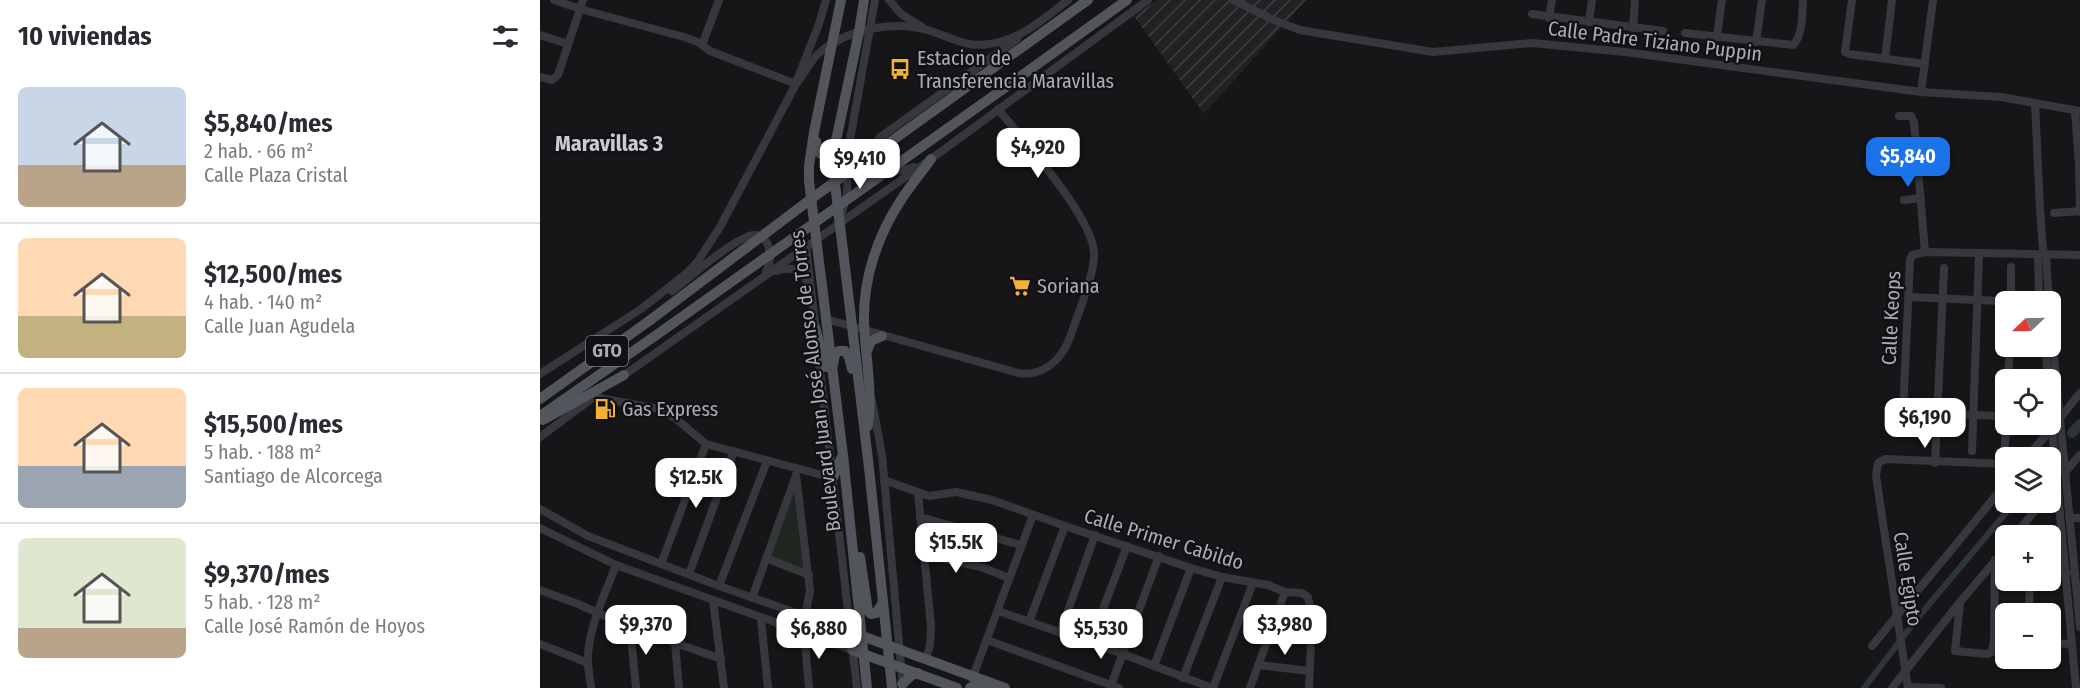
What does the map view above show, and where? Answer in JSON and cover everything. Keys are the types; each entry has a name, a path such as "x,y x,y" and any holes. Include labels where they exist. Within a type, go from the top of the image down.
{"main road":[{"name":"Boulevard Juan José Alonso de Torres","path":"841,0 809,166 843,455 856,634 864,654 867,688"},
{"name":"Boulevard Juan José Alonso de Torres","path":"864,0 833,157 887,646 895,665 899,687"},
{"name":"GTO","path":"540,399 1088,0"},
{"name":"GTO","path":"540,416 1127,0"},
{"path":"825,85 815,145 821,155 833,157 848,151"},
{"path":"865,441 870,388 865,330 866,288 877,247 902,199 931,159"},
{"path":"815,327 835,398"},
{"path":"867,354 871,341 882,336"},
{"path":"832,372 835,354 844,351 850,361 863,422"},
{"path":"540,421 575,404 624,375"},
{"path":"540,390 565,381"},
{"path":"833,478 843,455"},
{"path":"850,532 860,553 868,611 871,614 876,613 882,604"},
{"path":"856,634 1005,688"},
{"path":"852,650 957,688"},
{"path":"899,687 909,677 920,674 933,675 959,685 973,677"},
{"path":"968,688 978,683 994,688"}],"street":[{"path":"554,0 684,37 710,51 796,84"},
{"path":"540,77 555,79 560,71 583,0"},
{"path":"702,45 719,0"},
{"path":"796,84 826,0"},
{"path":"840,222 847,194 848,151 876,0"},
{"path":"889,0 901,14 926,30 960,43 973,45 998,43 1031,29"},
{"path":"931,159 907,170 891,170 880,162 875,149 879,138 884,134 1068,0"},
{"path":"540,437 816,238 931,159 1148,0"},
{"name":"Calle Padre Tiziano Puppin","path":"1233,0 1300,30 1424,51 1445,52 1532,43 1624,52 1921,92 2001,97 2077,111"},
{"path":"1549,18 1552,0"},
{"path":"1589,22 1592,0"},
{"path":"1633,28 1635,0"},
{"path":"1717,37 1722,0"},
{"path":"1756,42 1762,0"},
{"path":"1685,33 1787,46 1795,44 1799,35 1803,0"},
{"path":"1852,0 1845,52 1925,64"},
{"path":"1885,59 1892,0"},
{"path":"1921,92 1933,0"},
{"path":"1532,14 1664,31"},
{"path":"641,309 687,273 707,249 796,84 817,56 833,44 871,29 897,27 926,30"},
{"path":"540,35 568,44"},
{"path":"2035,104 2042,253 2047,291"},
{"path":"826,319 1026,374 1034,374 1050,367 1068,342 1094,259 1093,242 1083,221 1060,186 998,109"},
{"path":"2054,213 2080,211 2077,111"},
{"path":"1899,116 1912,116 1917,146 1925,252 2080,255"},
{"path":"1899,147 1917,146"},
{"path":"1904,200 1921,198"},
{"path":"540,374 679,286 730,247 752,235 763,239 770,250 771,263 764,276"},
{"path":"806,246 848,602 856,634 852,650 857,688"},
{"name":"Calle Keops","path":"1925,252 1912,255 1910,260 1903,413 1937,414"},
{"path":"2040,291 2042,253"},
{"path":"1972,452 1979,254"},
{"path":"2011,267 2011,291"},
{"path":"764,276 787,268 796,269 804,276 811,292"},
{"path":"1944,268 1935,463 1995,464"},
{"path":"1909,297 1995,300"},
{"path":"870,388 884,480 899,651 895,665"},
{"path":"2080,393 2061,417 2080,627"},
{"path":"594,397 659,409 675,418 706,444 798,472 833,478"},
{"path":"1937,414 1995,416"},
{"path":"2036,447 2047,435"},
{"path":"661,564 706,444"},
{"path":"689,574 734,452"},
{"path":"2061,477 2080,455"},
{"name":"Calle Egipto","path":"1908,688 1876,475 1878,463 1881,460 1935,463"},
{"path":"719,586 767,461"},
{"path":"752,598 798,472"},
{"path":"798,472 809,576 810,600 805,616"},
{"name":"Calle Primer Cabildo","path":"884,480 918,493 936,496 962,492 992,500 1191,568 1222,577 1268,585 1285,592 1302,593 1308,597 1311,609 1310,671"},
{"path":"918,493 931,626 926,660"},
{"path":"1872,646 1995,497"},
{"path":"540,509 588,536 719,586 856,634"},
{"path":"2060,513 2076,688"},
{"path":"968,688 1033,515"},
{"path":"920,517 1022,545"},
{"path":"2070,518 2080,518"},
{"path":"1029,622 1065,526"},
{"path":"540,528 616,565 852,650"},
{"path":"1060,633 1095,535"},
{"path":"1090,643 1127,546"},
{"path":"923,554 996,572 1009,578"},
{"path":"987,640 1113,687 1159,556"},
{"path":"766,558 809,576"},
{"path":"1960,602 1955,651 1988,654 1993,651 1995,560"},
{"path":"1892,688 1995,560"},
{"path":"591,688 588,663 589,646 598,613 616,565"},
{"path":"1154,666 1191,568"},
{"path":"2061,573 2067,573"},
{"path":"1183,678 1222,577"},
{"path":"998,611 1123,654 1212,688 1253,583"},
{"path":"540,590 630,627 721,659"},
{"path":"1250,688 1285,592"},
{"path":"713,600 724,688"},
{"path":"830,625 845,620 848,602"},
{"path":"761,618 768,688"},
{"path":"630,627 636,688"},
{"path":"804,633 809,688"},
{"path":"675,643 679,688"},
{"path":"540,644 588,663"},
{"path":"2061,644 2072,644"},
{"path":"1258,665 1310,671 1309,688"},
{"path":"1908,688 1941,688"}],"shaded area":[{"path":"1157,0 1306,0 1204,114 1134,16"},
{"path":"793,490 795,492 805,571 771,556"}],"waterway":[{"path":"2072,433 2080,424"},
{"path":"1864,688 1916,620 2006,513"}],"place":[{"name":"Estacion de Transferencia Maravillas","path":"900,69"},
{"name":"Soriana","path":"1020,286"},
{"name":"Gas Express","path":"605,409"}],"district":[{"name":"Maravillas 3","path":"609,143"}]}
